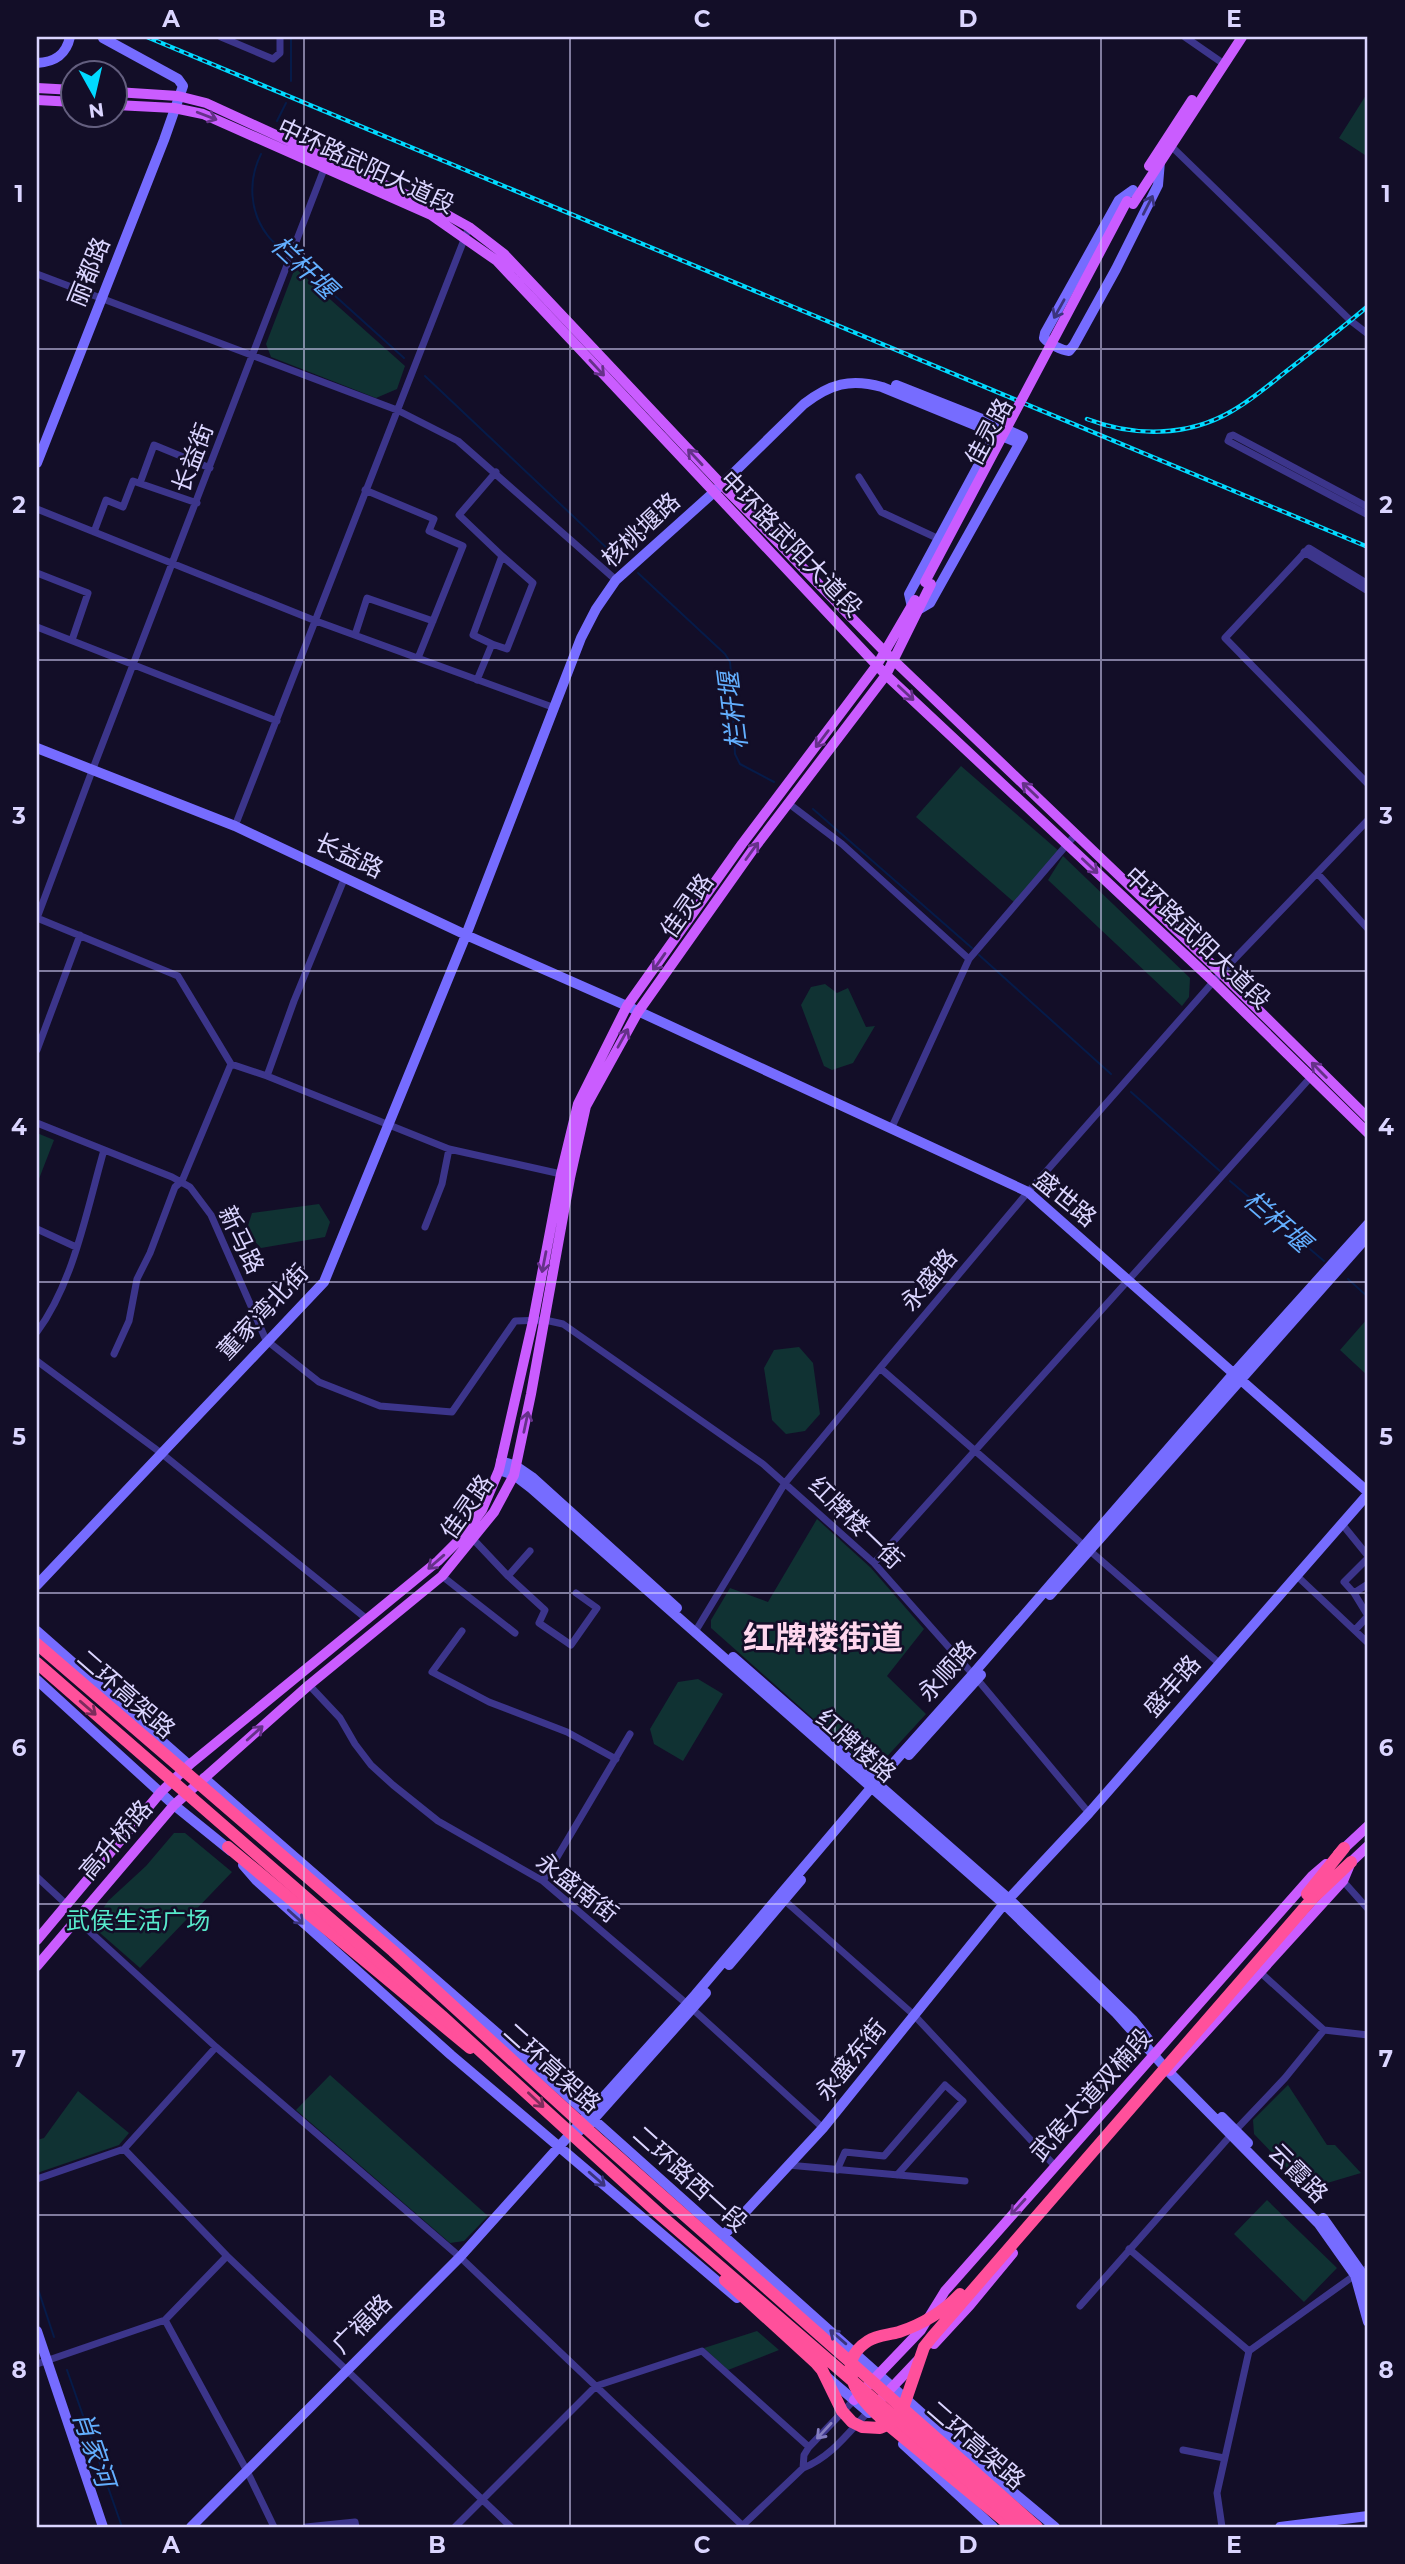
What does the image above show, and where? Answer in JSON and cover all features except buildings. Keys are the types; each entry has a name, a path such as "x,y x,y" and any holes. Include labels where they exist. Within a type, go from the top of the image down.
{"highway":[{"name":"二环高架路","path":"37,1643 393,1951 617,2155 1037,2527"},
{"name":"二环高架路","path":"37,1663 514,2079 658,2213 1022,2527"},
{"path":"228,1847 456,2038 514,2079"},
{"path":"658,2213 678,2239 822,2370 842,2411 852,2422 867,2429 892,2423 903,2412 924,2347 1309,1897 1344,1848"},
{"path":"1012,2527 864,2404 855,2392 851,2374 855,2356 871,2339 918,2324 951,2303 1309,1897 1351,1862"}],"main road":[{"name":"佳灵路","path":"1222,62 1234,37"},
{"name":"佳灵路","path":"204,1778 309,1685 442,1576 494,1512 515,1471 586,1106 638,1012 788,803 895,661 915,608 1131,198 1222,62 1242,37"},
{"path":"37,88 60,89"},
{"name":"中环路武阳大道段","path":"130,93 178,96 206,103 467,232 717,488 1076,834 1310,1078 1368,1133"},
{"path":"37,100 60,101"},
{"name":"中环路武阳大道段","path":"130,105 174,108 203,114 326,164"},
{"name":"佳灵路","path":"1131,198 1160,161 1168,143"},
{"name":"中环路武阳大道段","path":"717,488 886,674 1068,845 1368,1118"},
{"name":"佳灵路","path":"189,1765 438,1561 463,1536 482,1510 500,1466 578,1104 627,1006 742,844 877,665 915,608"},
{"path":"189,1765 204,1778"},
{"name":"高升桥路","path":"37,1940 160,1792 189,1765"},
{"name":"高升桥路","path":"37,1966 174,1805 204,1778"},
{"name":"武侯大道双楠段","path":"854,2400 922,2329 945,2291 1312,1876 1368,1826"},
{"name":"武侯大道双楠段","path":"868,2412 970,2305 1172,2070 1343,1881 1351,1862 1368,1846"}],"street":[{"path":"37,63 56,60 68,46 70,37"},
{"path":"221,37 273,60 280,53 280,37"},
{"path":"1185,37 1222,62"},
{"path":"103,38 178,79 183,86 178,96"},
{"name":"丽都路","path":"37,463 164,140 178,96"},
{"path":"1168,143 1351,321 1368,334"},
{"path":"1131,198 1119,200 1045,333 1044,338 1047,341 1064,351 1069,351 1074,345 1116,269 1158,185 1160,161"},
{"name":"长益街","path":"37,918 326,164"},
{"path":"235,826 467,232"},
{"path":"37,274 397,410 450,435 496,472 616,580"},
{"name":"核桃堰路","path":"466,934 581,638 596,609 616,580 818,393 846,383 862,382 998,429"},
{"path":"998,429 1023,437 930,603 915,608 909,594 998,429"},
{"path":"1368,507 1233,435 1228,440 1368,515"},
{"path":"140,483 154,445 210,468"},
{"path":"496,472 459,515 533,583 507,649 473,635 502,556"},
{"path":"859,477 881,512 939,538"},
{"path":"94,532 106,500 123,506 133,481 197,503"},
{"path":"365,490 434,519 429,531 463,546 418,658"},
{"path":"37,509 316,621 555,708"},
{"path":"1307,550 1368,584"},
{"path":"1307,550 1368,591"},
{"path":"1307,550 1225,638 1368,784"},
{"path":"37,573 88,593 72,640"},
{"path":"355,635 368,598 433,621"},
{"path":"37,627 277,721"},
{"path":"477,680 492,644"},
{"name":"长益路","path":"37,748 235,826 638,1012"},
{"path":"788,803 842,844 969,959"},
{"name":"永盛路","path":"696,1630 785,1483 880,1368 1028,1192 1217,978 1368,820"},
{"path":"891,1129 969,959 1076,834"},
{"path":"1318,874 1368,929"},
{"path":"267,1076 294,1001 345,877"},
{"path":"37,918 178,976 231,1064 449,1149 561,1174"},
{"name":"董家湾北街","path":"37,1585 324,1282 466,934"},
{"path":"37,1050 80,935"},
{"name":"盛世路","path":"638,1012 1028,1192 1368,1493"},
{"path":"114,1354 129,1321 137,1279 175,1187 183,1181 231,1064"},
{"path":"874,1563 1310,1078"},
{"name":"新马路","path":"37,1124 183,1181 211,1215 267,1340 318,1382 380,1406 452,1412 515,1321 545,1320"},
{"path":"425,1227 442,1184 449,1149"},
{"path":"37,1332 61,1290 104,1150"},
{"name":"永顺路","path":"559,2146 589,2117 689,2007 876,1787 975,1677 1368,1224"},
{"path":"37,1229 76,1247"},
{"path":"1237,1376 1368,1236"},
{"name":"红牌楼一街","path":"545,1320 563,1325 763,1464 874,1563 975,1677 1089,1813"},
{"path":"37,1361 161,1453 368,1620"},
{"path":"880,1368 1220,1664"},
{"name":"红牌楼路","path":"500,1466 515,1471 1007,1901 1133,2020 1156,2054 1172,2070"},
{"name":"盛丰路","path":"1007,1901 1089,1813 1368,1493"},
{"path":"1342,1524 1368,1557 1344,1582 1354,1592 1368,1616 1355,1630"},
{"path":"473,1539 545,1610 538,1623 571,1645 597,1608 576,1593"},
{"path":"508,1576 530,1551"},
{"path":"442,1576 515,1633"},
{"path":"1297,1576 1368,1643"},
{"path":"1354,1592 1368,1584"},
{"path":"462,1631 432,1672 489,1702 566,1732 616,1759"},
{"path":"37,1632 189,1765"},
{"path":"37,1680 174,1805 228,1847 256,1881 451,2055 868,2412 993,2527"},
{"name":"永盛南街","path":"309,1685 340,1718 371,1765 393,1785 438,1821 543,1881 823,2127"},
{"path":"543,1881 631,1734"},
{"name":"二环路西一段","path":"204,1778 497,2033 964,2451 1055,2527"},
{"path":"689,2007 784,1900 876,1787"},
{"path":"37,1877 66,1904"},
{"path":"1343,1881 1368,1909"},
{"path":"784,1900 914,2015 1055,2166"},
{"name":"永盛东街","path":"723,2236 823,2127 1007,1901"},
{"path":"76,1919 216,2047 460,2257 742,2527 803,2468 817,2463 834,2449 868,2412"},
{"path":"1261,1973 1324,2030 1368,2035"},
{"path":"1080,2306 1285,2078 1324,2030"},
{"path":"37,2179 124,2149 216,2047"},
{"name":"云霞路","path":"1172,2070 1320,2224 1361,2271 1368,2322"},
{"path":"837,2170 845,2152 884,2156 945,2085 963,2101 897,2175"},
{"name":"广福路","path":"191,2527 460,2257 559,2146"},
{"path":"124,2149 227,2256 511,2527"},
{"path":"787,2165 965,2181"},
{"path":"1129,2249 1249,2351"},
{"path":"42,2362 165,2320 227,2256"},
{"path":"1222,2527 1217,2493 1249,2351 1361,2271 1368,2292"},
{"path":"165,2320 247,2471 274,2527"},
{"path":"37,2331 42,2362 103,2527"},
{"path":"455,2527 596,2386 702,2351 809,2448"},
{"path":"803,2468 804,2455 809,2448 854,2400"},
{"path":"1183,2450 1224,2458"},
{"path":"1280,2527 1368,2516"},
{"path":"306,2527 355,2522 355,2527"}],"green space":[{"path":"1368,92 1368,157 1339,138"},
{"path":"295,268 405,366 397,389 376,398 271,357 266,344"},
{"path":"961,766 1060,852 1015,903 916,817"},
{"path":"1063,856 1190,978 1189,997 1182,1006 1048,880"},
{"path":"825,984 837,993 848,988 866,1027 875,1026 853,1063 832,1070 824,1066 801,1005 811,987"},
{"path":"37,1133 54,1140 37,1184"},
{"path":"319,1204 330,1222 325,1237 261,1248 246,1232 252,1213"},
{"path":"1368,1318 1368,1376 1340,1350"},
{"path":"799,1347 813,1363 820,1414 805,1431 786,1434 772,1420 764,1368 774,1350"},
{"path":"817,1519 871,1568 924,1629 887,1676 926,1714 881,1763 867,1765 862,1762 711,1628 711,1620 730,1588 768,1602"},
{"path":"698,1679 723,1694 683,1761 654,1744 650,1729 678,1682"},
{"name":"武侯生活广场","path":"174,1833 185,1833 232,1872 140,1968 100,1933 97,1918 108,1901 146,1866"},
{"path":"330,2075 488,2216 464,2241 450,2243 296,2110"},
{"path":"1288,2085 1327,2145 1335,2145 1361,2173 1307,2189 1254,2134 1253,2120"},
{"path":"78,2091 129,2133 119,2145 37,2173 37,2140 44,2138"},
{"path":"1267,2200 1337,2268 1304,2302 1234,2234"},
{"path":"757,2331 779,2350 728,2370 704,2348"}],"waterway":[{"name":"栏杆堰","path":"291,37 291,81"},
{"name":"栏杆堰","path":"277,121 286,103"},
{"name":"栏杆堰","path":"261,154 252,185 257,217 268,236 289,255"},
{"name":"栏杆堰","path":"293,258 404,358"},
{"name":"栏杆堰","path":"425,376 612,553 623,559"},
{"name":"栏杆堰","path":"638,573 725,654 730,662 735,754 740,764 774,782"},
{"name":"栏杆堰","path":"813,809 972,948"},
{"name":"栏杆堰","path":"979,955 1111,1074"},
{"name":"栏杆堰","path":"1131,1092 1221,1172"},
{"name":"栏杆堰","path":"1230,1181 1324,1261"},
{"name":"栏杆堰","path":"1348,1279 1368,1297"},
{"name":"肖家河","path":"37,2286 54,2337"},
{"name":"肖家河","path":"67,2370 122,2527"}],"railway":[{"path":"147,37 1368,547"},
{"path":"1087,419 1123,429 1161,432 1215,420 1254,397 1368,306"}],"district":[{"name":"红牌楼街道","path":"823,1638"}]}
